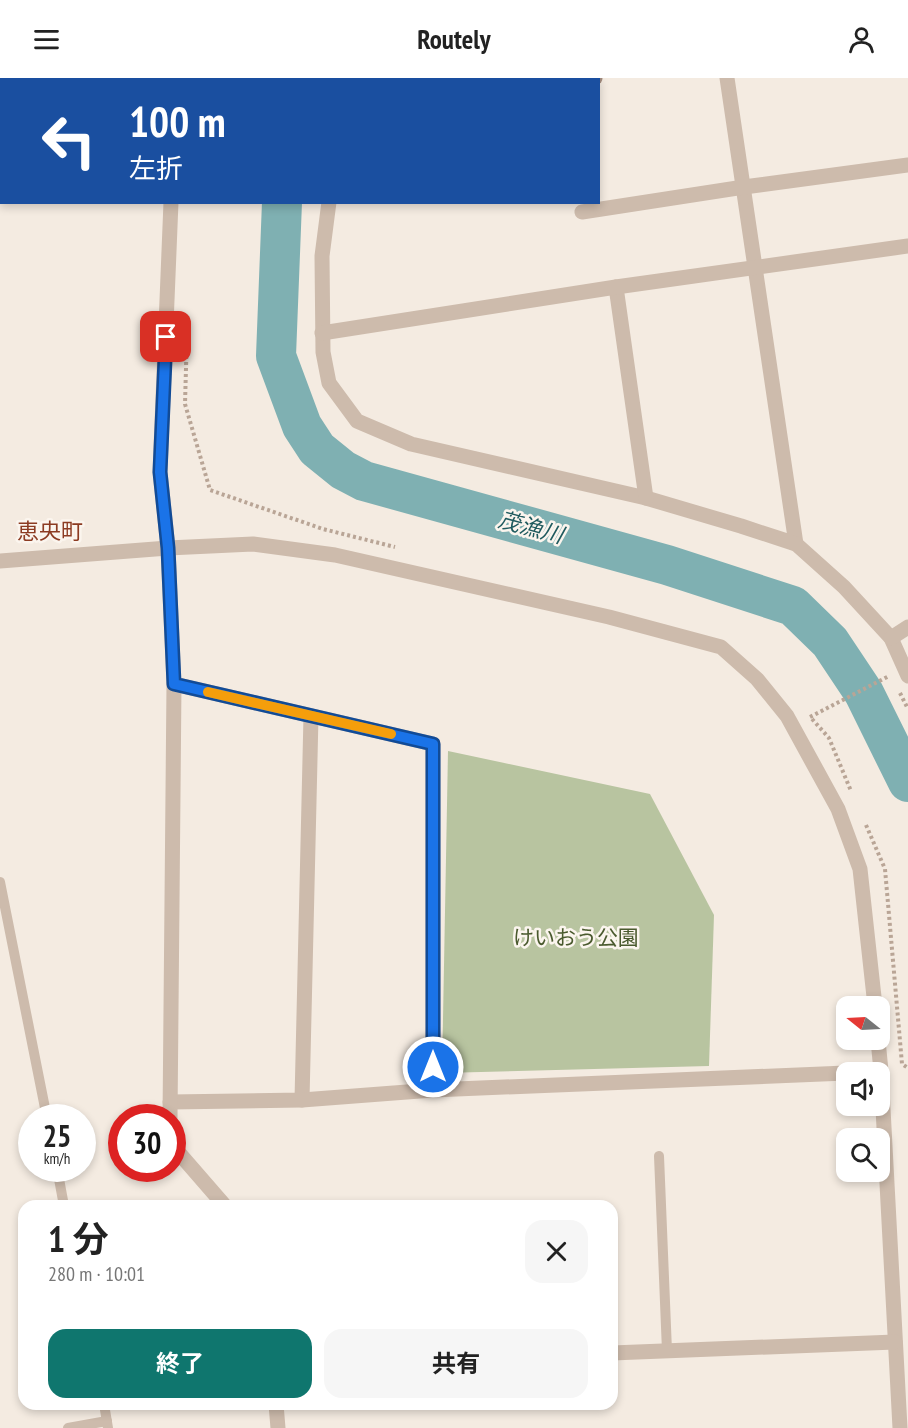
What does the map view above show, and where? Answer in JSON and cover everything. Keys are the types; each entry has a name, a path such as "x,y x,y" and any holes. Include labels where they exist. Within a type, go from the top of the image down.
{"street":[{"path":"727,78 796,544"},
{"path":"582,212 908,165"},
{"path":"170,1104 174,684 168,548 160,472 171,204"},
{"path":"329,204 322,256 323,352 329,383 357,421 411,444 646,498 796,544 844,586 891,638 908,676"},
{"path":"322,333 616,287 908,246"},
{"path":"616,287 646,498"},
{"path":"0,561 253,544 335,555 609,617 721,647 757,679 787,716 838,809 861,869 874,996"},
{"path":"891,638 908,627"},
{"path":"174,684 433,744 433,1090"},
{"path":"302,1100 311,716"},
{"path":"186,1109 433,1090 836,1073"},
{"path":"884,1116 900,1428"},
{"path":"186,1161 220,1200"},
{"path":"618,1353 895,1342"},
{"path":"276,1410 278,1428"}],"lane":[{"path":"0,882 44,1104"},
{"path":"659,1156 667,1351"},
{"path":"60,1182 63,1200"},
{"path":"68,1428 108,1424"}],"path":[{"path":"810,717 884,679"}],"green space":[{"name":"けいおう公園","path":"448,751 650,794 714,915 709,1066 442,1073"}],"waterway":[{"name":"茂漁川","path":"282,204 276,356 302,426 317,449 343,470 364,481 667,565 793,606 830,642 864,693 908,782"}],"slow traffic":[{"path":"208,692 391,734"}],"district":[{"name":"恵央町","path":"50,531"}],"route":[{"path":"166,337 160,472 168,548 174,684 433,744 433,1067"}]}
